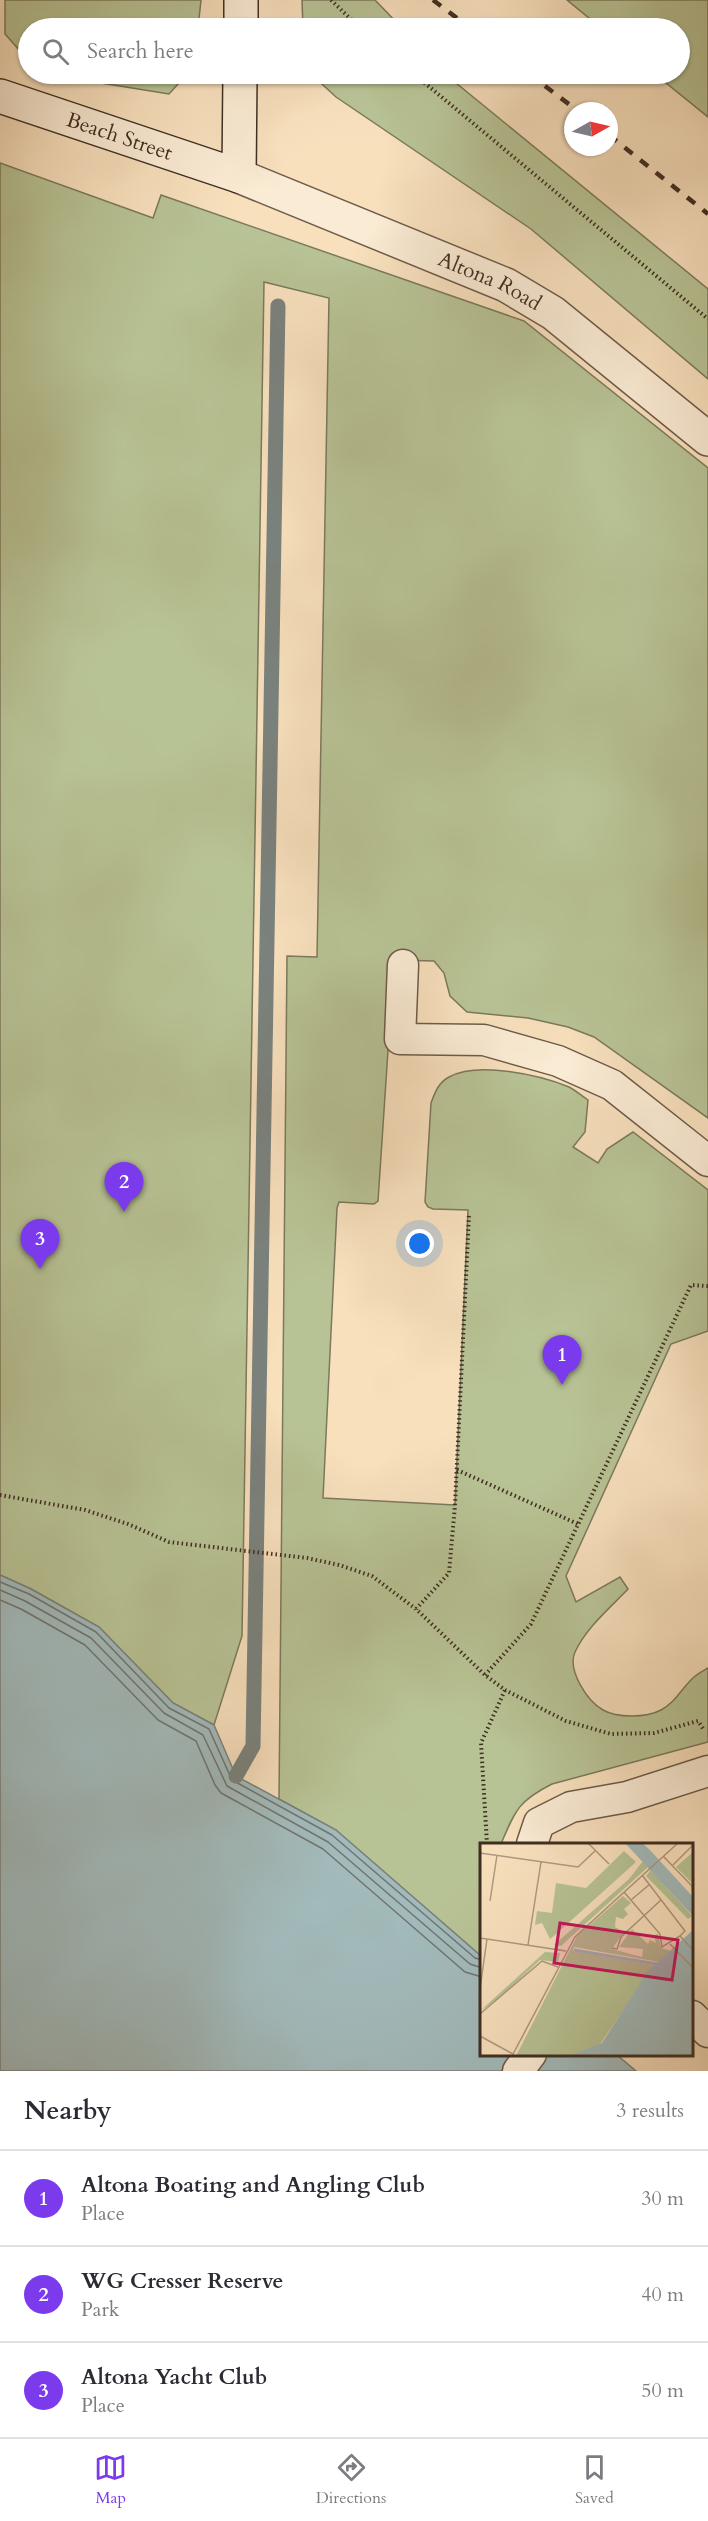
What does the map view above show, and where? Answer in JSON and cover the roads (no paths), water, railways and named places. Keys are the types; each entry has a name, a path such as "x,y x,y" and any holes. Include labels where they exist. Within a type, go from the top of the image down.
{"street":[{"path":"241,0 241,18"},
{"path":"239,176 240,84"},
{"name":"Beach Street","path":"0,96 239,176"},
{"name":"Altona Road","path":"239,176 506,285 553,313 708,439"}],"lane":[{"path":"403,965 400,1039 484,1040 558,1061 612,1084 708,1161"},
{"path":"533,1843 539,1823 571,1807 627,1797 708,1771"},
{"path":"693,2017 708,2032"},
{"path":"518,2071 530,2056"}],"water":[{"path":"0,1575 31,1589 99,1627 173,1703 214,1725 236,1776 336,1830 480,1955 480,2056 618,2056 636,2071 0,2071"}],"waterway":[{"path":"236,1776 253,1746 278,306"}],"railway":[{"path":"433,0 457,18"},
{"path":"542,84 566,102"},
{"path":"618,142 708,214"}],"place":[{"name":"WG Cresser Reserve","path":"124,1212"},
{"name":"Altona Yacht Club","path":"40,1269"},
{"name":"Altona Boating and Angling Club","path":"562,1385"}]}
